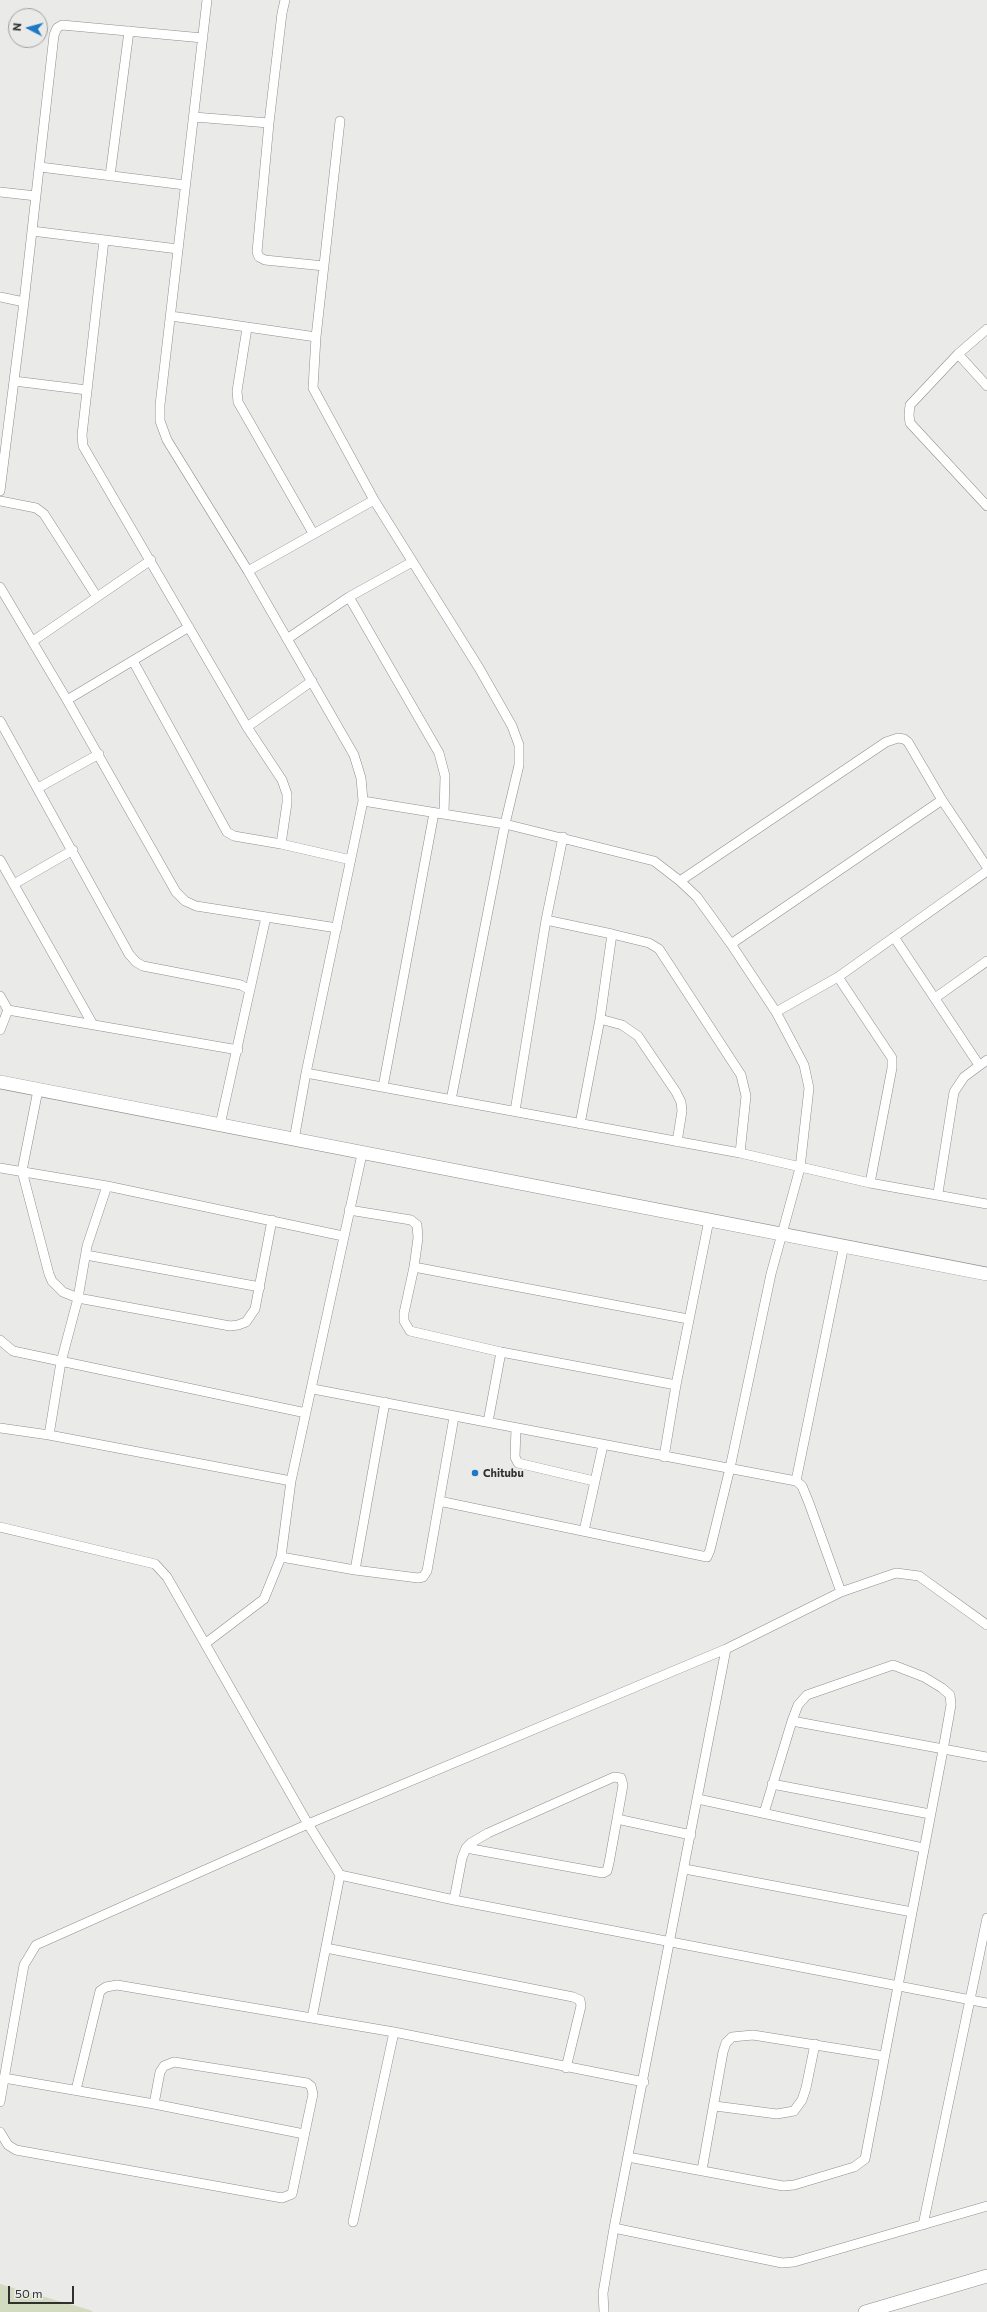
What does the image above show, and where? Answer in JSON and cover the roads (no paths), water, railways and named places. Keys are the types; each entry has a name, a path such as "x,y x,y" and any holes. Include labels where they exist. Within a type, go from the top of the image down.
{"street":[{"path":"207,0 160,405 160,421 167,440 248,571 354,755 361,778 363,801 352,860 306,1073 294,1140"},
{"path":"285,0 282,13 269,123 257,252 259,257 265,260 324,266"},
{"path":"0,491 2,444 14,380 24,302 54,34 57,28 62,25 203,38"},
{"path":"110,176 129,31"},
{"path":"194,117 269,123"},
{"path":"340,121 316,337 313,388 374,500 479,668 512,726 519,745 519,765 505,824 451,1100"},
{"path":"40,167 185,185"},
{"path":"0,192 36,196"},
{"path":"32,231 178,249"},
{"path":"104,240 82,435 83,446 151,560 247,727 282,780 287,794 282,844"},
{"path":"0,297 24,302"},
{"path":"171,316 316,337"},
{"path":"247,328 237,391 238,402 313,533"},
{"path":"987,329 958,354 910,405 910,423 987,506"},
{"path":"958,354 987,386"},
{"path":"14,380 87,390"},
{"path":"248,571 374,500"},
{"path":"0,501 36,508 44,514 97,598"},
{"path":"33,641 151,560"},
{"path":"287,639 349,597 412,562"},
{"path":"0,588 33,641 176,892 185,901 196,906 337,928"},
{"path":"349,597 439,753 445,776 444,814"},
{"path":"67,700 190,627"},
{"path":"133,661 226,832 234,836 282,844 352,860"},
{"path":"247,727 312,681"},
{"path":"0,721 73,850 129,954 136,962 143,966 242,985 250,990"},
{"path":"680,881 892,739 904,738 908,742 942,800 987,867"},
{"path":"38,788 98,754"},
{"path":"731,944 942,800"},
{"path":"363,801 505,824 563,837 654,861 680,881 697,897 731,944 776,1012 808,1076 809,1099 800,1168 771,1274 730,1468 707,1557 584,1530 439,1501"},
{"path":"383,1087 434,813"},
{"path":"515,1111 546,920 563,837"},
{"path":"14,884 73,850"},
{"path":"0,860 92,1023"},
{"path":"776,1012 838,977 987,871"},
{"path":"220,1125 238,1050 266,917"},
{"path":"546,920 649,943 659,949 741,1075 746,1096 740,1153"},
{"path":"580,1124 600,1019 612,934"},
{"path":"894,937 979,1065"},
{"path":"935,998 987,961"},
{"path":"838,977 892,1058 892,1068 870,1183"},
{"path":"0,996 8,1010"},
{"path":"8,1010 92,1023 238,1050"},
{"path":"0,1030 8,1010"},
{"path":"600,1019 622,1025 638,1036 676,1092 681,1102 682,1111 677,1142"},
{"path":"938,1193 954,1092 964,1077 987,1060"},
{"path":"306,1073 740,1153 870,1183 938,1193 987,1204"},
{"path":"0,1082 362,1154 987,1274"},
{"path":"38,1090 22,1171 49,1274 52,1281 63,1292 78,1298 230,1326 238,1325 246,1322 252,1316 260,1287 272,1220"},
{"path":"206,1643 264,1599 281,1557 291,1481 306,1413 313,1389 343,1236 362,1154"},
{"path":"0,1168 107,1186 343,1236"},
{"path":"49,1435 61,1362 78,1298 92,1228 107,1186"},
{"path":"349,1210 411,1220 417,1225 418,1238 414,1267 404,1314 404,1321 410,1331 501,1352 676,1385"},
{"path":"664,1457 688,1320 709,1220"},
{"path":"796,1481 844,1246"},
{"path":"86,1255 260,1287"},
{"path":"414,1267 688,1320"},
{"path":"0,1340 13,1351 306,1413"},
{"path":"488,1422 501,1352"},
{"path":"313,1389 796,1481 802,1486 809,1503 841,1592"},
{"path":"355,1570 385,1402"},
{"path":"281,1557 355,1570 418,1578 423,1577 427,1572 454,1417"},
{"path":"0,1428 49,1435 291,1481"},
{"path":"516,1428 515,1457 518,1463 594,1481"},
{"path":"584,1530 603,1445"},
{"path":"0,1527 155,1564 167,1577 308,1824 340,1875 312,2018"},
{"path":"0,2102 24,1966 36,1945 308,1824 726,1649 841,1592 896,1573 919,1576 987,1625"},
{"path":"604,2312 603,2294 614,2228 644,2082 726,1649"},
{"path":"628,2157 783,2186 794,2185 859,2165 865,2158 943,1750 951,1705 950,1695 942,1688 898,1666 888,1666 808,1695 798,1705 792,1721 764,1813"},
{"path":"792,1721 987,1757"},
{"path":"454,1900 466,1848 488,1833 614,1777 620,1778 623,1784 609,1863 607,1870 603,1873 466,1848"},
{"path":"772,1784 930,1814"},
{"path":"698,1799 924,1848"},
{"path":"617,1819 691,1835"},
{"path":"684,1869 912,1912"},
{"path":"340,1875 454,1900 987,2003"},
{"path":"923,2225 987,1918"},
{"path":"326,1948 573,1997 580,2000 581,2006 566,2068"},
{"path":"76,2090 100,1990 117,1985 394,2032 566,2068 644,2082"},
{"path":"353,2222 394,2032"},
{"path":"702,2170 723,2052 726,2043 732,2038 740,2035 753,2035 884,2056"},
{"path":"714,2106 777,2114 794,2110 806,2088 815,2044"},
{"path":"0,2132 8,2145 16,2150 282,2198 292,2194 313,2094 311,2086 303,2082 174,2062 164,2066 160,2072 154,2104"},
{"path":"4,2078 154,2104 304,2134"},
{"path":"614,2228 782,2263 794,2262 987,2206"},
{"path":"865,2312 987,2276"}],"place":[{"name":"Chitubu","path":"475,1473"}]}
